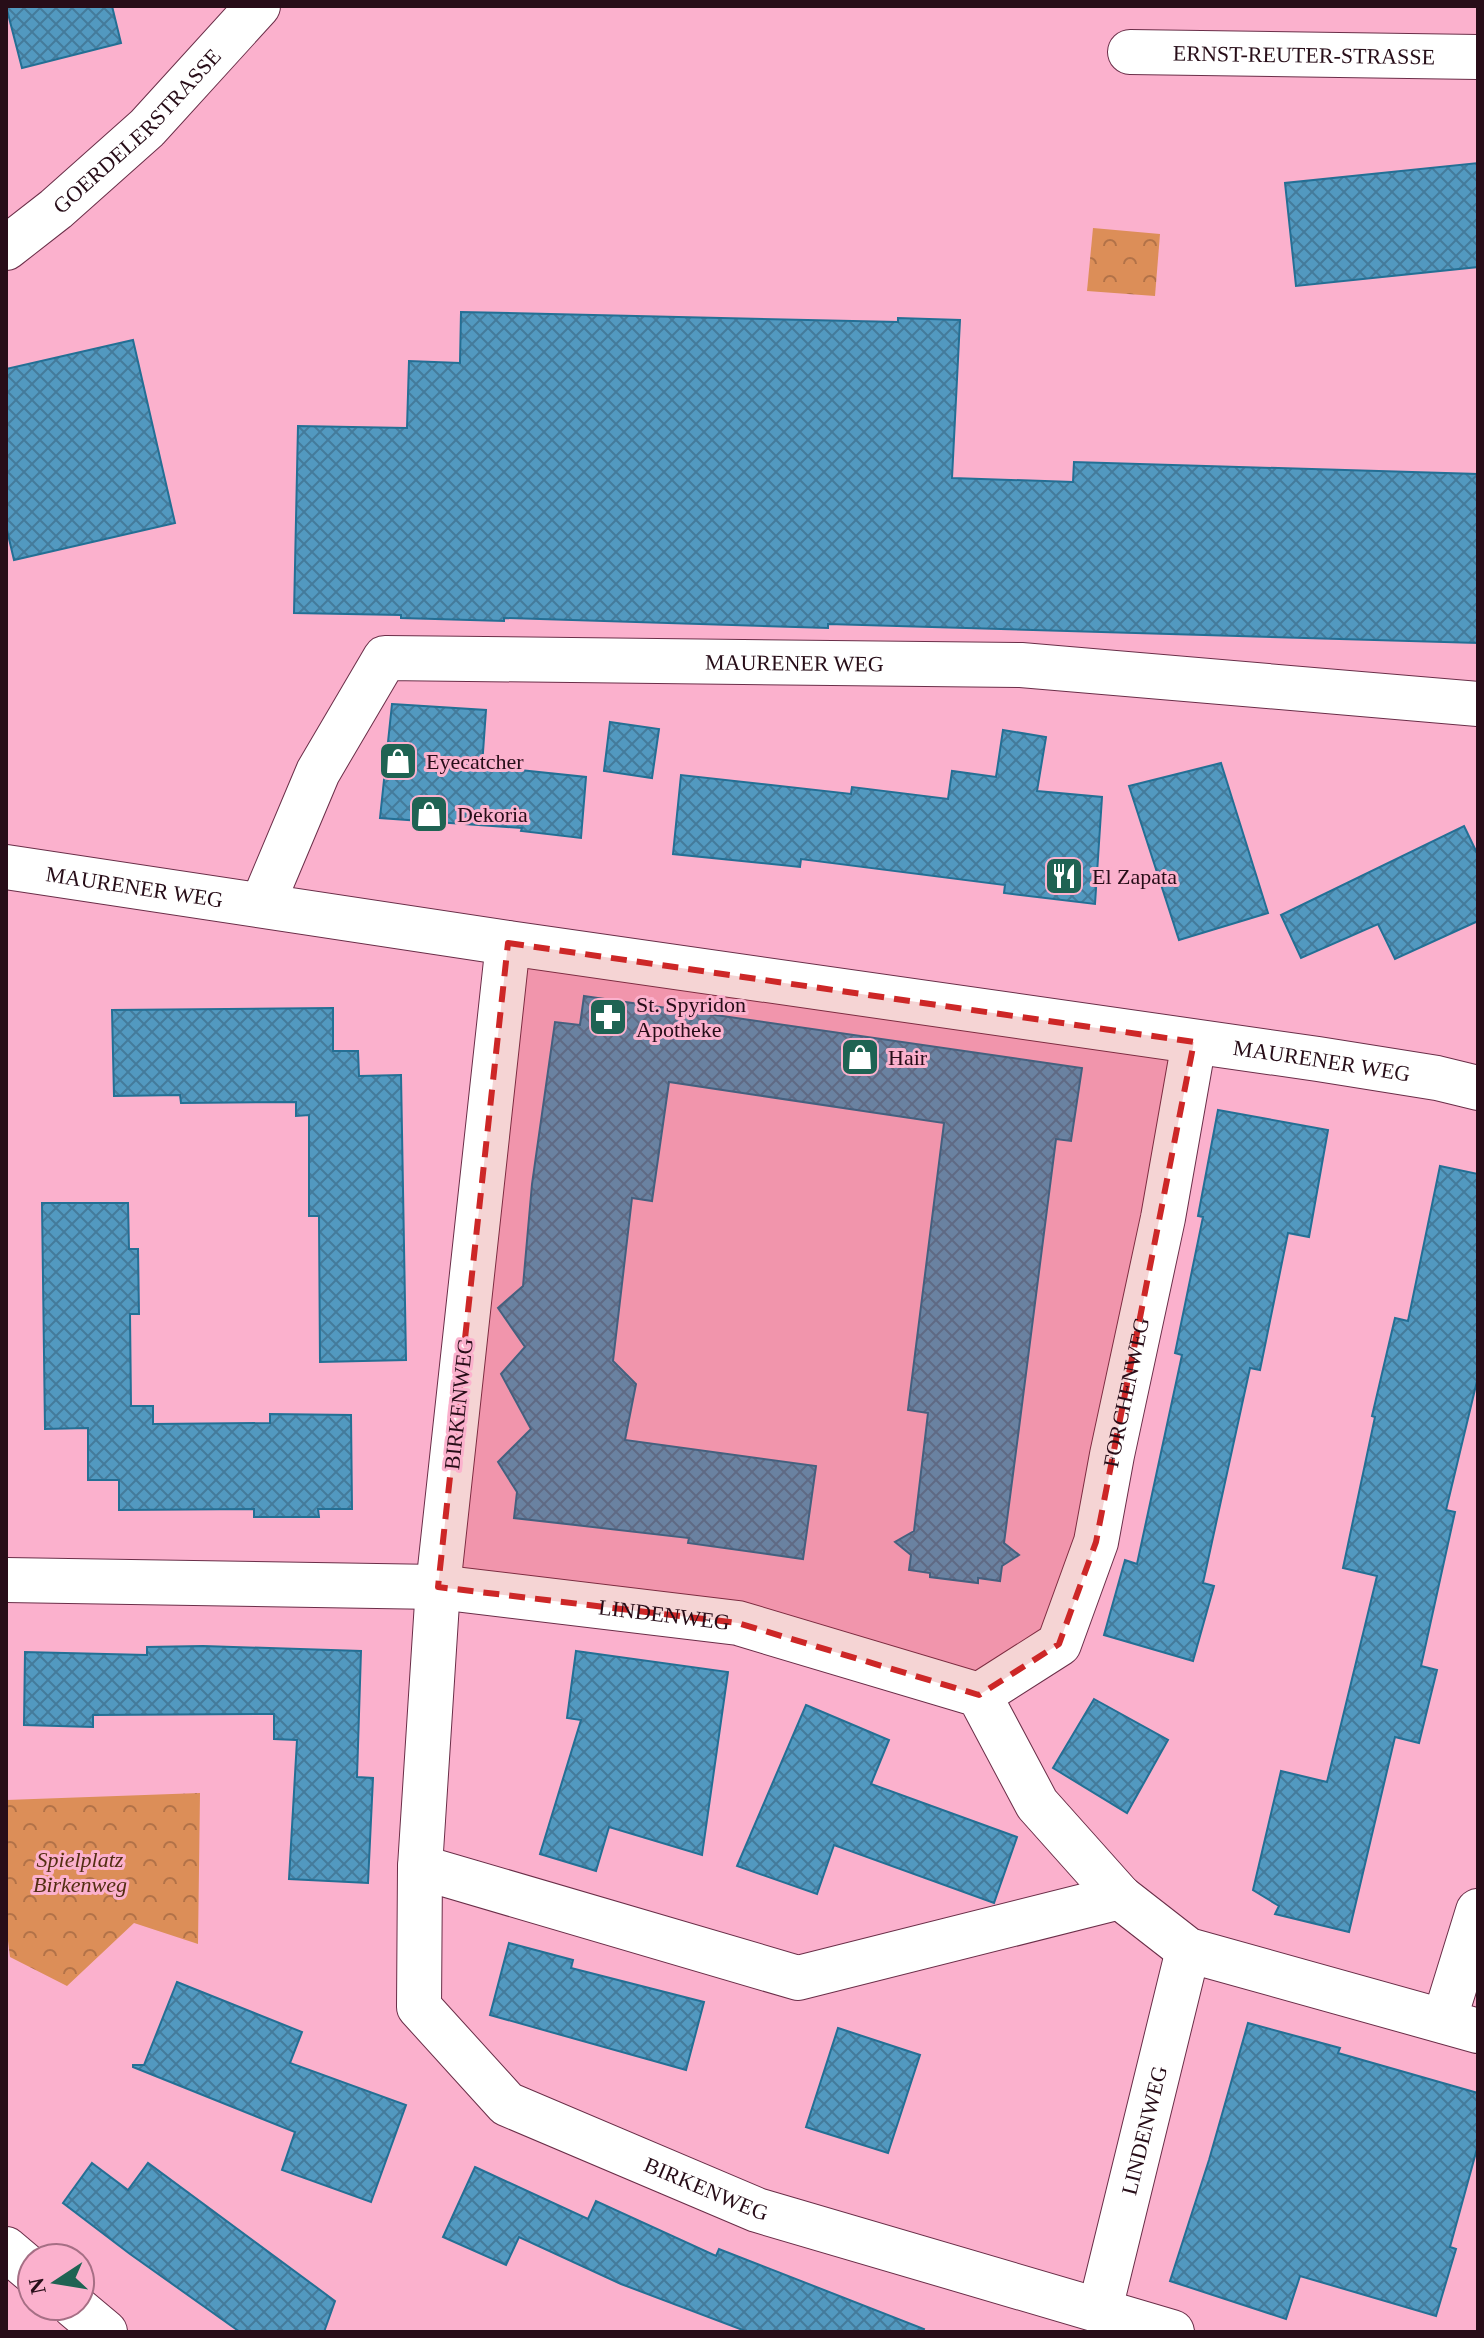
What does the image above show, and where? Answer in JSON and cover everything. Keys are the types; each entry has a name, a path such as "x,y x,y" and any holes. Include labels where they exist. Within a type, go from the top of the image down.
{"street":[{"name":"GOERDELERSTRASSE","path":"6,248 56,209 147,128 258,6"},
{"name":"ERNST-REUTER-STRASSE","path":"1130,52 1478,57"},
{"name":"MAURENER WEG","path":"262,905 318,772 385,658 1021,665 1478,704"},
{"name":"MAURENER WEG","path":"6,867 1348,1064 1478,1088"},
{"name":"BIRKENWEG","path":"508,943 438,1587 420,1867 419,2007 507,2104 757,2210 1172,2332"},
{"name":"FORCHENWEG","path":"979,1695 1059,1644 1096,1542 1163,1218 1194,1042"},
{"name":"LINDENWEG","path":"6,1580 438,1587 738,1623 979,1695"},
{"path":"979,1695 1037,1804 1120,1897 1188,1950 1461,2026 1478,1911"},
{"path":"420,1867 798,1978 1120,1897"},
{"name":"LINDENWEG","path":"1100,2309 1188,1950"}],"highlighted area":[{"path":"508,943 1194,1042 1096,1542 1059,1644 979,1695 738,1623 438,1587"}],"green space":[{"path":"1093,228 1160,234 1155,296 1087,291"},
{"name":"Spielplatz Birkenweg","path":"200,1793 198,1944 134,1923 67,1986 10,1957 6,1925 6,1800"}],"building":[{"path":"6,6 112,6 121,43 22,68"},
{"path":"1478,163 1478,267 1296,286 1285,183"},
{"path":"461,312 898,322 898,318 960,320 952,478 1073,482 1074,462 1478,474 1478,643 828,624 828,628 504,618 504,621 294,613 298,426 407,428 409,361 460,363"},
{"path":"133,340 175,523 14,560 6,526 6,369"},
{"path":"392,704 486,710 482,766 586,777 581,838 521,831 522,828 380,818"},
{"path":"610,722 659,729 652,778 604,771"},
{"path":"1003,730 1046,737 1037,791 1102,797 1095,904 1004,893 1005,885 801,859 800,867 673,854 681,775 851,794 852,787 948,799 952,771 996,777"},
{"path":"1221,763 1268,913 1179,940 1129,786"},
{"path":"1464,826 1478,855 1478,921 1395,959 1378,924 1301,958 1281,915"},
{"path":"584,996 1082,1068 1071,1141 1056,1139 1004,1543 1019,1555 1002,1566 1000,1581 978,1578 978,1583 930,1577 930,1573 909,1570 911,1555 895,1542 914,1531 928,1413 908,1410 944,1123 669,1082 652,1201 632,1198 613,1361 636,1384 625,1440 816,1466 803,1559 688,1543 689,1538 514,1518 517,1492 498,1462 531,1429 501,1374 525,1347 498,1308 523,1286 532,1184 555,1022 580,1025"},
{"path":"333,1008 333,1051 358,1051 359,1076 401,1075 406,1360 320,1362 319,1216 309,1216 309,1115 296,1116 296,1102 181,1103 180,1095 114,1096 112,1010"},
{"path":"1218,1110 1328,1130 1309,1237 1288,1233 1260,1370 1250,1368 1203,1583 1214,1586 1193,1661 1104,1635 1125,1560 1137,1564 1182,1355 1175,1353 1203,1217 1198,1216"},
{"path":"1440,1166 1478,1174 1478,1377 1446,1510 1455,1512 1421,1666 1437,1670 1419,1743 1395,1737 1349,1932 1275,1914 1279,1906 1253,1890 1281,1771 1327,1782 1377,1576 1343,1568 1375,1417 1372,1416 1395,1318 1408,1321"},
{"path":"42,1203 128,1203 129,1249 138,1249 139,1314 130,1314 131,1406 153,1406 153,1424 270,1423 270,1414 351,1415 352,1509 318,1509 319,1517 254,1517 254,1509 119,1510 119,1480 88,1480 88,1428 45,1429"},
{"path":"147,1647 361,1651 357,1777 373,1778 368,1883 289,1879 297,1740 274,1739 274,1714 93,1715 93,1727 24,1725 25,1652 147,1655"},
{"path":"576,1651 728,1672 702,1855 609,1827 596,1871 540,1854 581,1720 567,1718"},
{"path":"1094,1699 1168,1740 1127,1813 1053,1768"},
{"path":"806,1705 889,1740 871,1784 1017,1837 994,1903 834,1845 817,1894 737,1866"},
{"path":"509,1943 573,1960 571,1968 704,2002 686,2070 490,2015"},
{"path":"177,1982 302,2032 290,2063 406,2105 371,2202 282,2170 295,2132 133,2067 144,2065"},
{"path":"1248,2023 1340,2048 1338,2053 1478,2093 1478,2145 1450,2247 1456,2249 1436,2316 1300,2276 1286,2319 1170,2281"},
{"path":"838,2028 920,2055 888,2153 806,2127"},
{"path":"92,2163 128,2190 148,2163 335,2301 324,2332 240,2332 130,2254 63,2203"},
{"path":"475,2167 588,2219 596,2201 716,2256 719,2249 924,2329 923,2332 748,2332 621,2284 519,2237 506,2265 443,2237"}],"place":[{"name":"Eyecatcher","path":"398,761"},
{"name":"Dekoria","path":"429,814"},
{"name":"El Zapata","path":"1064,876"},
{"name":"St. Spyridon Apotheke","path":"608,1017"},
{"name":"Hair","path":"860,1057"}]}
